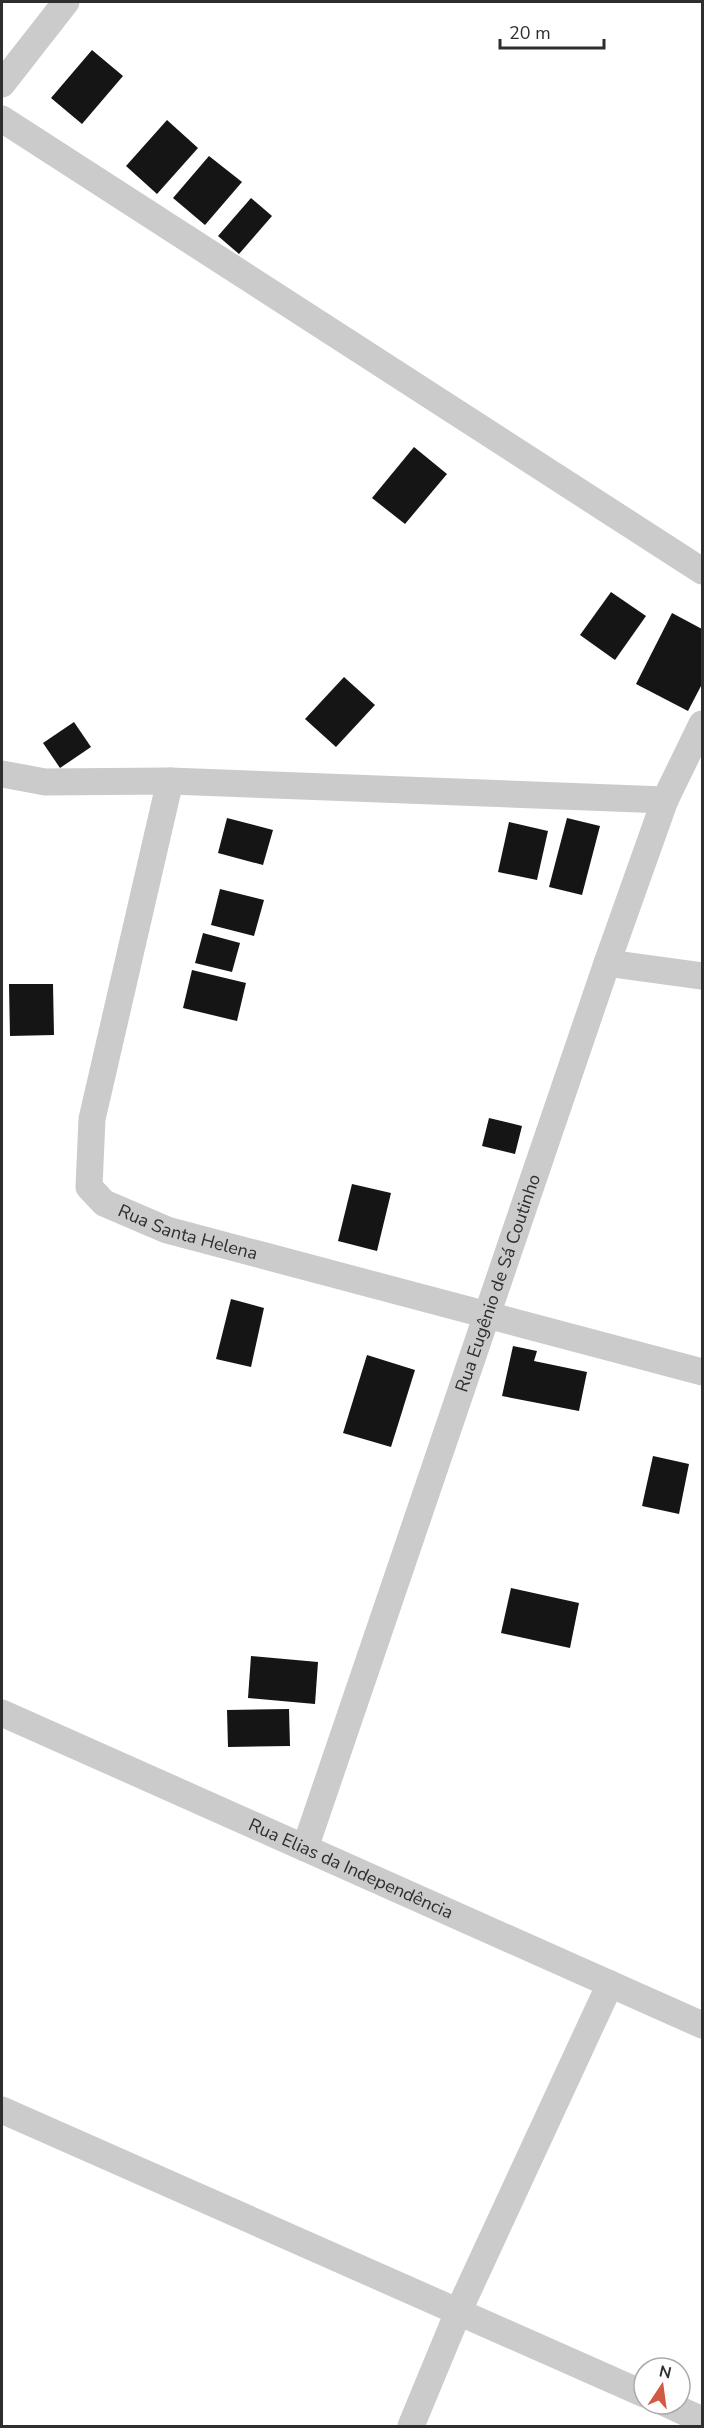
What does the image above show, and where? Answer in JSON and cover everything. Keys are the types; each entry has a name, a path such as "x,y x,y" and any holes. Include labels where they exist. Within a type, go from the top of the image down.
{"street":[{"path":"2,84 66,2"},
{"path":"2,118 702,572"},
{"name":"Rua Eugênio de Sá Coutinho","path":"305,1848 489,1316 607,963 665,800 702,724"},
{"path":"2,774 45,782 170,781 665,800"},
{"name":"Rua Santa Helena","path":"170,781 92,1119 89,1187 104,1203 167,1230 702,1372"},
{"path":"607,963 702,976"},
{"name":"Rua Elias da Independência","path":"2,1713 702,2025"},
{"path":"411,2427 459,2310 610,1984"},
{"path":"2,2109 632,2389"}],"building":[{"path":"92,50 123,76 82,124 51,98"},
{"path":"167,120 198,148 157,194 126,166"},
{"path":"209,156 242,182 205,225 173,198"},
{"path":"251,198 272,216 239,254 218,236"},
{"path":"414,447 447,474 405,524 372,498"},
{"path":"611,592 646,616 615,660 580,635"},
{"path":"672,613 702,629 702,684 688,711 636,684"},
{"path":"344,677 375,705 336,747 305,719"},
{"path":"74,722 91,747 60,768 43,743"},
{"path":"227,818 273,830 263,865 218,853"},
{"path":"567,818 600,826 582,895 549,887"},
{"path":"509,822 548,831 537,880 498,872"},
{"path":"220,889 264,900 254,936 211,925"},
{"path":"203,933 240,943 232,972 195,963"},
{"path":"192,970 246,983 237,1021 183,1008"},
{"path":"9,984 53,984 54,1035 10,1036"},
{"path":"489,1118 522,1126 515,1154 482,1146"},
{"path":"352,1184 391,1193 377,1251 338,1241"},
{"path":"231,1299 264,1308 251,1367 216,1359"},
{"path":"513,1346 537,1351 534,1361 587,1372 579,1411 502,1396"},
{"path":"367,1355 415,1370 391,1447 343,1433"},
{"path":"653,1456 689,1464 679,1514 642,1506"},
{"path":"511,1588 579,1603 570,1648 501,1633"},
{"path":"251,1656 318,1662 315,1704 248,1698"},
{"path":"289,1709 290,1746 228,1747 227,1710"}]}
